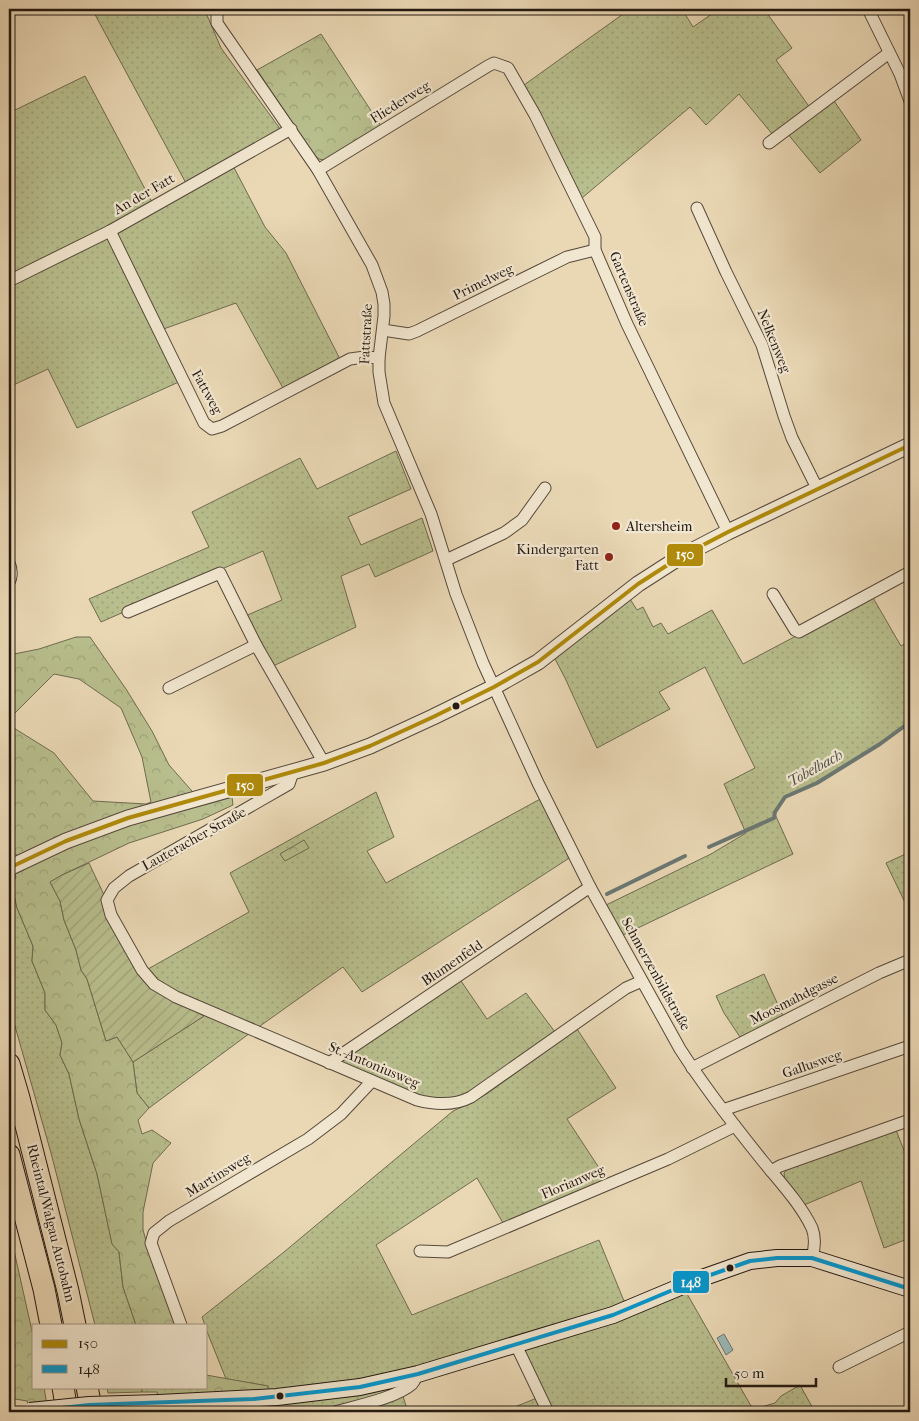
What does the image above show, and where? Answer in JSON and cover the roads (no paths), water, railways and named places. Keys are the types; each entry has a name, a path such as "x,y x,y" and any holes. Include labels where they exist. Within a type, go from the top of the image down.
{"highway":[{"name":"Rheintal/Walgau Autobahn","path":"9,1064 24,1117 75,1324"},
{"name":"Rheintal/Walgau Autobahn","path":"9,1155 44,1289 51,1324"},
{"path":"63,1388 68,1412"},
{"path":"87,1388 92,1412"}],"main road":[{"path":"27,1412 81,1406 159,1402 202,1406 360,1387 418,1374 613,1315 738,1264 777,1258 812,1258 910,1289"}],"street":[{"name":"Fattstraße","path":"217,9 217,23 318,170 377,275 384,304 379,358 380,383 384,403 416,477 467,622 494,687"},
{"path":"868,9 910,101"},
{"path":"769,143 889,53"},
{"name":"Fliederweg","path":"318,170 488,66 494,63 499,64"},
{"name":"Gartenstraße","path":"499,64 508,68 535,115 595,237 595,250 627,324 728,532"},
{"name":"An der Fatt","path":"9,282 110,231 291,129"},
{"name":"Nelkenweg","path":"697,208 762,345 784,416 817,488"},
{"name":"Fattweg","path":"110,231 204,423 212,429 222,426 350,359 379,358"},
{"name":"Primelweg","path":"383,330 409,334 417,331 567,257 595,250"},
{"name":"Lauteracher Straße","path":"15,866 66,841 128,818 324,763 370,746 494,687 538,662 638,584 680,557 817,488 910,445"},
{"path":"446,560 504,533 522,520 545,488"},
{"path":"9,563 12,573 9,582"},
{"path":"773,594 799,632 910,572"},
{"path":"128,612 220,573 256,645 324,763"},
{"path":"169,688 256,645"},
{"name":"Schmerzenbildstraße","path":"494,687 538,783 590,887 655,1005 692,1068 798,1206 812,1229 815,1244 812,1258"},
{"name":"Lauteracher Straße","path":"111,915 107,900 114,888 129,876 289,784 293,772"},
{"name":"Blumenfeld","path":"330,1063 590,887"},
{"name":"St.-Antoniusweg","path":"111,915 142,970 154,984 176,998 427,1103 452,1104 462,1102 501,1077 626,988 642,981"},
{"name":"Moosmahdgasse","path":"692,1068 879,973 910,960"},
{"name":"Gallusweg","path":"723,1110 910,1046"},
{"name":"Martinsweg","path":"180,1324 151,1243 154,1233 169,1221 308,1139 341,1114 372,1081"},
{"path":"771,1171 780,1166 910,1120"},
{"name":"Florianweg","path":"420,1251 448,1252 668,1159 735,1126"},
{"path":"839,1367 910,1332"},
{"path":"516,1345 548,1412"},
{"path":"335,1412 404,1390 414,1382 418,1374"}],"water":[{"path":"724,1334 733,1350 726,1355 717,1338"}],"waterway":[{"name":"Tobelbach","path":"709,847 774,818 775,812 785,797 817,783 880,744 910,722"},
{"path":"607,894 685,856"}],"place":[{"name":"Altersheim","path":"616,526"},
{"name":"Kindergarten Fatt","path":"609,557"}]}
